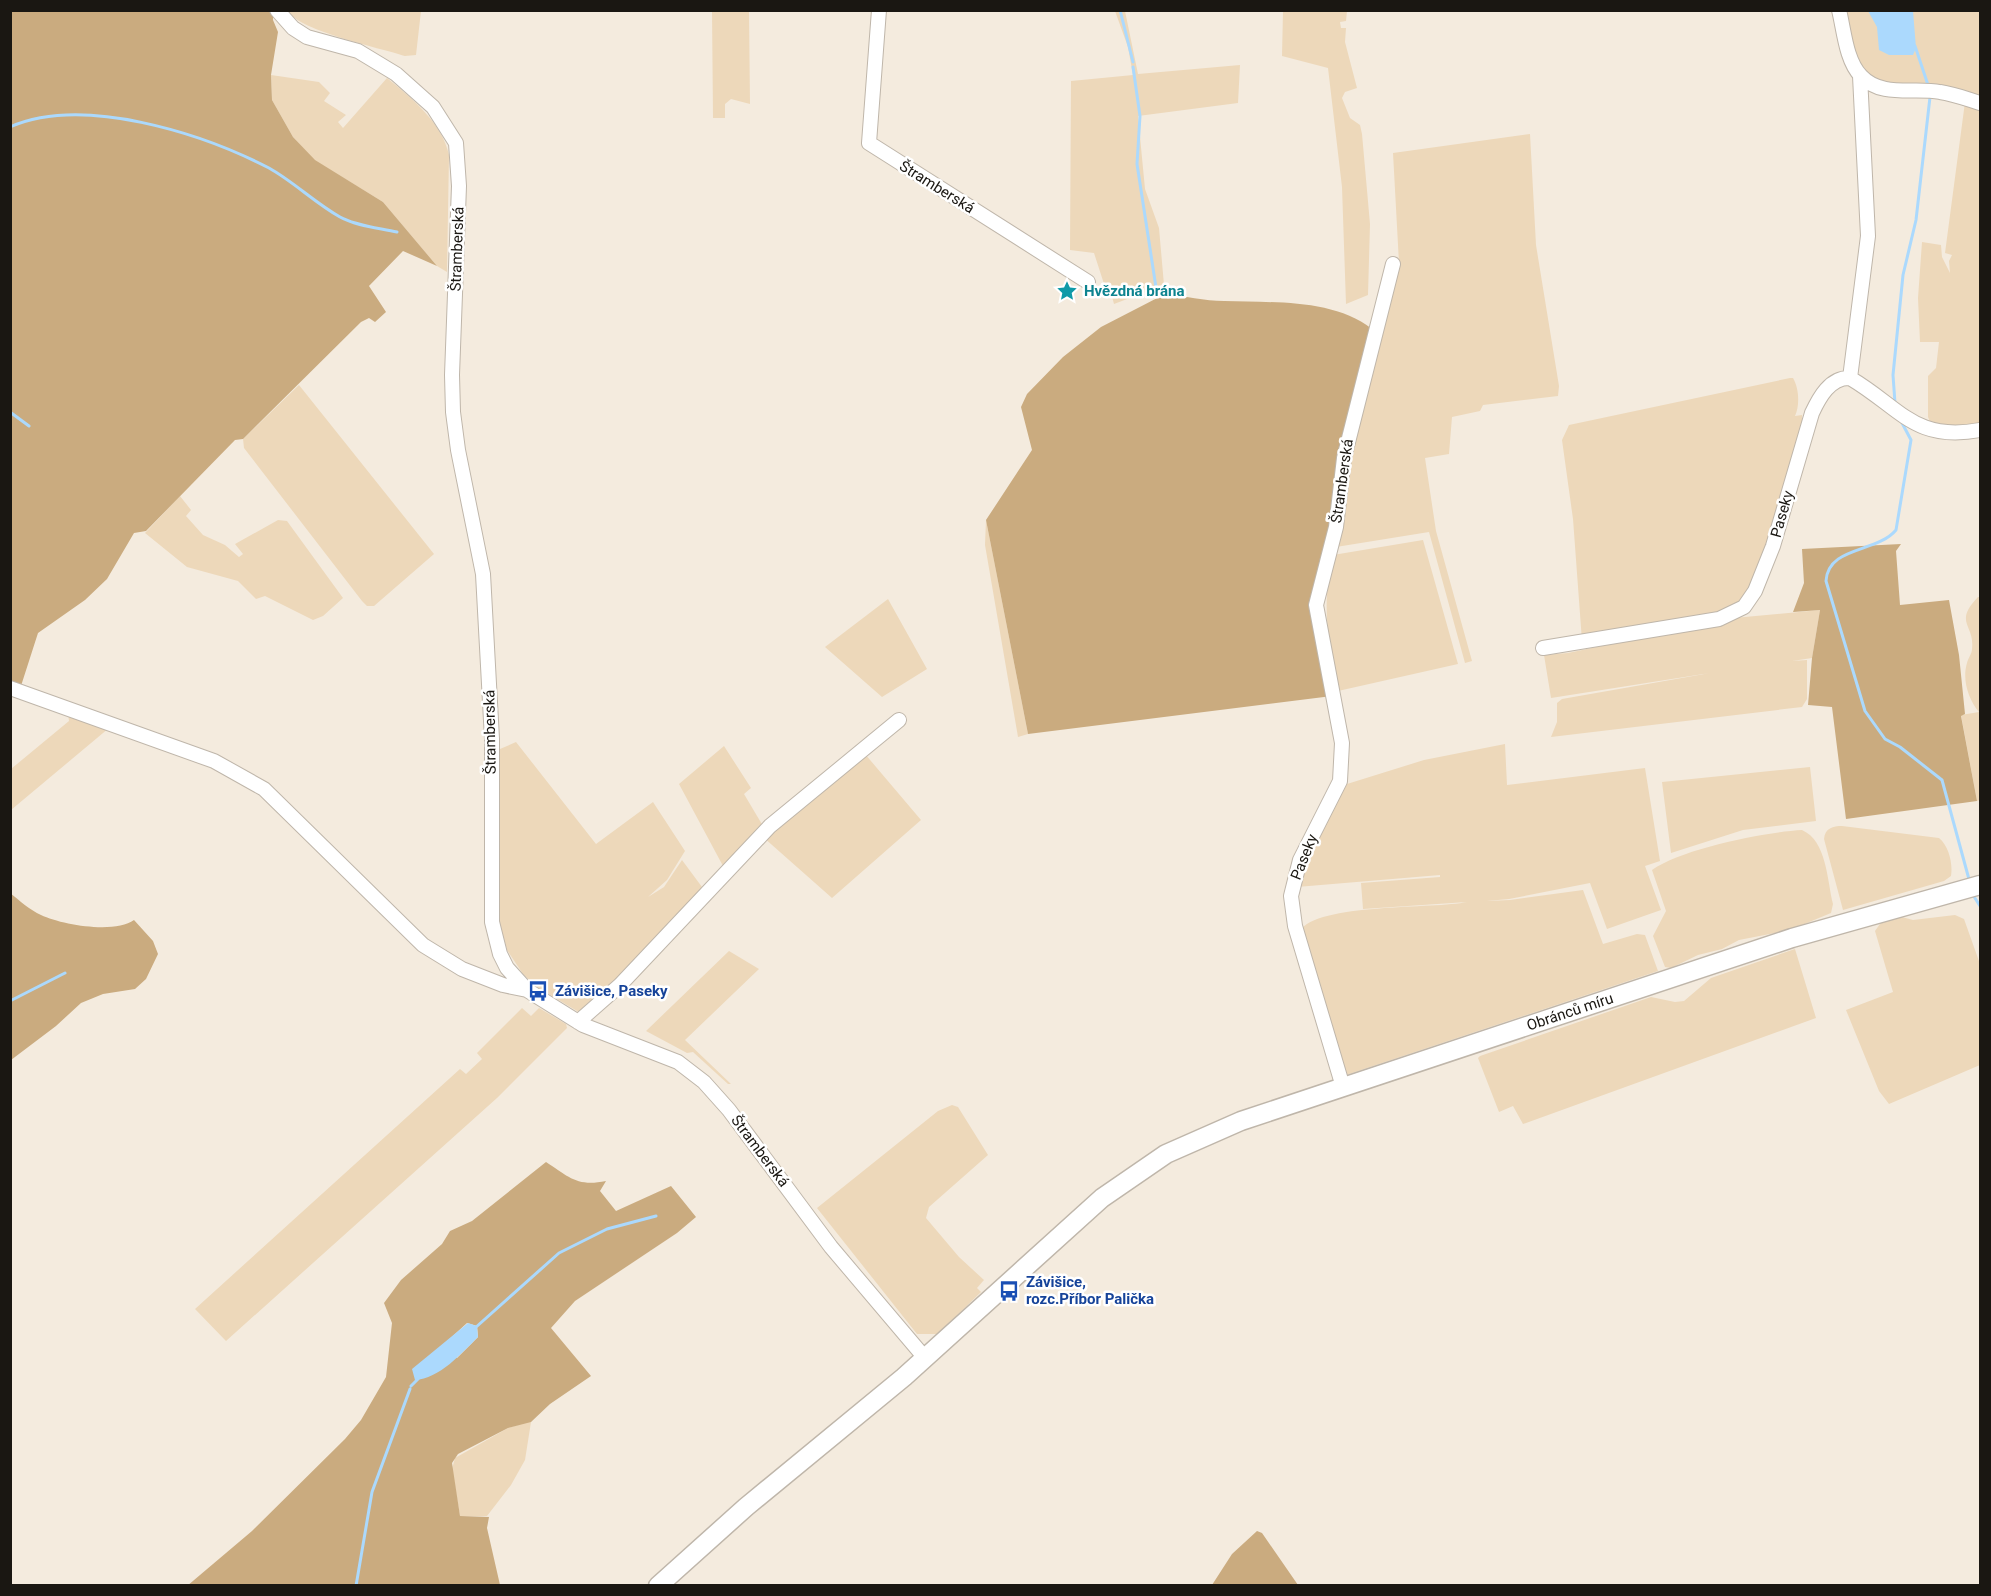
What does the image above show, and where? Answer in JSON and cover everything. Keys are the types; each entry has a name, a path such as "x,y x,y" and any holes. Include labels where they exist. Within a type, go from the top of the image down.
{"main road":[{"name":"Obránců míru","path":"658,1586 746,1507 925,1358 1102,1198 1166,1155 1241,1121 1343,1087 1792,939 1980,885"}],"street":[{"name":"Štramberská","path":"277,10 293,28 307,37 358,51 396,74 433,107 456,143 459,186 452,375 453,412 458,450 483,574 492,739 492,922 500,954 507,968 527,990 578,1022 668,1057 704,1082 729,1110 870,1296 925,1358"},
{"name":"Štramberská","path":"879,10 869,143 1088,282"},
{"path":"1839,10 1851,58 1860,76 1868,236 1850,378 1896,411 1940,433 1980,430"},
{"path":"1860,76 1872,85 1886,89 1941,92 1980,103"},
{"name":"Štramberská","path":"1335,699 1316,605 1336,527 1344,458 1393,264"},
{"name":"Paseky","path":"1543,648 1719,619 1744,607 1755,591 1773,546 1812,413 1830,386 1842,378 1850,378"},
{"path":"10,688 214,761 264,789 423,945 462,969 503,985 527,990"},
{"name":"Paseky","path":"1335,699 1342,743 1340,781 1300,860 1291,896 1295,926 1343,1087"},
{"path":"578,1022 620,985 770,826 899,720"}],"shaded area":[{"path":"11,11 273,11 273,20 278,32 271,75 272,100 293,137 315,160 383,202 437,266 403,251 369,286 386,312 375,322 369,318 361,322 243,439 235,440 146,531 134,533 107,579 85,600 38,633 20,689 11,686"},
{"path":"287,11 421,11 416,55 405,56 324,32 308,26"},
{"path":"712,11 749,11 750,104 731,99 725,104 725,118 713,118"},
{"path":"1115,11 1125,11 1138,74 1240,65 1238,103 1138,116 1145,189 1159,228 1164,285 1114,304 1110,289 1106,290 1094,253 1070,250 1071,81 1133,75 1128,47"},
{"path":"1283,11 1347,11 1346,21 1340,22 1341,28 1346,28 1345,42 1357,88 1345,92 1342,98 1350,118 1360,125 1362,134 1370,224 1368,295 1346,304 1342,187 1328,68 1282,56"},
{"path":"1843,11 1980,11 1980,98 1901,88 1873,78 1864,72 1856,59"},
{"path":"271,75 319,82 330,93 324,101 346,115 338,122 343,128 387,78 425,112 440,132 449,155 447,272 437,266 383,202 314,160 293,137 272,100"},
{"path":"1965,102 1980,108 1980,426 1961,429 1931,424 1928,417 1928,376 1936,368 1939,342 1920,342 1918,298 1922,242 1941,245 1942,257 1950,273 1949,261 1952,255 1945,253"},
{"path":"1530,134 1536,245 1559,386 1558,396 1483,405 1480,411 1452,417 1449,454 1425,458 1436,531 1472,661 1465,663 1429,532 1336,547 1343,480 1399,263 1393,153"},
{"path":"1165,294 1209,300 1320,307 1356,319 1372,329 1332,525 1312,604 1332,696 1028,734 986,520 1032,450 1021,407 1027,394 1063,357 1101,327"},
{"path":"1793,378 1797,387 1798,402 1795,416 1802,415 1802,427 1788,481 1753,588 1732,610 1582,641 1573,519 1562,440 1569,425"},
{"path":"299,385 434,554 374,606 367,606 362,601 244,448 243,439"},
{"path":"180,496 191,510 186,516 203,535 225,545 239,557 243,554 235,544 278,520 287,521 343,598 323,616 313,620 265,596 256,599 238,581 187,567 145,533"},
{"path":"986,520 1028,734 1018,737 985,545"},
{"path":"1423,540 1458,664 1338,691 1327,623 1327,590 1333,555"},
{"path":"1901,544 1896,551 1900,605 1949,600 1959,655 1965,714 1961,716 1977,801 1846,819 1832,707 1808,705 1812,658 1820,610 1793,612 1804,583 1802,549"},
{"path":"1980,597 1980,800 1977,801 1961,715 1979,712 1969,695 1965,676 1972,649 1971,634 1966,618"},
{"path":"888,599 927,669 882,697 825,647"},
{"path":"1820,610 1812,658 1792,661 1807,660 1807,699 1802,707 1551,737 1557,722 1557,703 1562,699 1710,673 1551,698 1544,655 1568,653 1734,618"},
{"path":"68,713 109,728 11,810 11,769 69,721"},
{"path":"516,742 596,844 653,802 685,851 667,880 648,897 664,887 682,860 702,887 632,968 582,1014 537,987 523,974 507,950 498,917 500,749"},
{"path":"1505,744 1507,785 1645,768 1660,861 1645,866 1661,910 1607,929 1590,883 1509,899 1487,901 1510,900 1583,890 1603,944 1637,934 1645,935 1658,971 1346,1075 1300,931 1310,922 1351,911 1467,902 1363,909 1361,883 1440,877 1440,875 1297,887 1308,855 1347,784 1424,760"},
{"path":"724,746 751,788 744,794 763,826 723,866 679,784"},
{"path":"865,754 921,820 832,898 763,837"},
{"path":"1810,767 1816,821 1743,830 1671,853 1662,782"},
{"path":"1842,826 1939,838 1950,855 1951,876 1944,881 1843,910 1824,839 1830,828"},
{"path":"1802,830 1817,843 1825,862 1833,904 1831,913 1790,930 1739,940 1722,949 1698,955 1671,968 1665,967 1653,936 1666,911 1652,870 1682,855 1724,843 1767,834"},
{"path":"10,893 37,913 50,919 75,925 114,927 134,920 153,941 158,954 146,979 135,989 103,994 81,1003 56,1026 11,1060"},
{"path":"1955,915 1964,919 1980,964 1980,1065 1889,1104 1879,1091 1846,1010 1893,992 1875,931 1882,921 1902,917 1913,920"},
{"path":"1795,949 1816,1018 1523,1124 1513,1106 1499,1112 1478,1058 1480,1056 1651,997 1675,1002 1684,1001 1711,978"},
{"path":"729,951 759,969 685,1040 731,1084 728,1084 693,1052 687,1053 646,1031"},
{"path":"522,1008 531,1016 539,1008 566,1024 567,1028 497,1098 226,1341 195,1309 460,1069 466,1074 482,1059 477,1053"},
{"path":"952,1105 958,1107 988,1155 929,1207 926,1218 959,1257 984,1280 977,1288 981,1292 938,1334 917,1334 817,1208 938,1111"},
{"path":"546,1162 580,1182 606,1181 600,1191 616,1211 671,1186 696,1217 677,1233 575,1301 551,1328 591,1376 550,1404 531,1422 508,1428 458,1454 452,1463 460,1516 489,1517 487,1528 500,1585 187,1586 252,1531 345,1439 361,1420 386,1377 392,1323 384,1303 401,1280 442,1244 450,1231 472,1221","holes":["467,1323 477,1326 478,1337 457,1358 442,1346"]},
{"path":"531,1422 525,1460 511,1485 487,1516 460,1516 452,1469 455,1458 508,1428"},
{"path":"1257,1531 1262,1533 1298,1585 1212,1585 1232,1554"}],"water":[{"path":"1868,11 1913,11 1916,48 1913,55 1889,55 1879,50 1877,27"},
{"path":"468,1323 477,1326 478,1337 441,1370 424,1379 415,1380 412,1369"}],"waterway":[{"path":"1120,10 1133,62"},
{"path":"1915,46 1928,85"},
{"path":"1133,67 1140,116 1137,164 1157,294"},
{"path":"1895,403 1893,375 1903,275 1916,220 1930,97"},
{"path":"10,127 39,118 72,115 141,122 176,131 210,142 269,168 346,220 397,232"},
{"path":"10,412 29,426"},
{"path":"1901,421 1911,440 1896,530 1877,543 1835,562 1829,570 1826,581 1865,711 1885,739 1900,747 1942,780 1970,883"},
{"path":"1973,895 1980,906"},
{"path":"10,1001 65,973"},
{"path":"475,1328 559,1253 607,1229 656,1216"},
{"path":"411,1386 418,1379"},
{"path":"356,1586 372,1492 410,1389"}],"place":[{"name":"Hvězdná brána","path":"1067,291"},
{"name":"Závišice, Paseky","path":"538,991"},
{"name":"Závišice, rozc.Příbor Palička","path":"1009,1291"}]}
